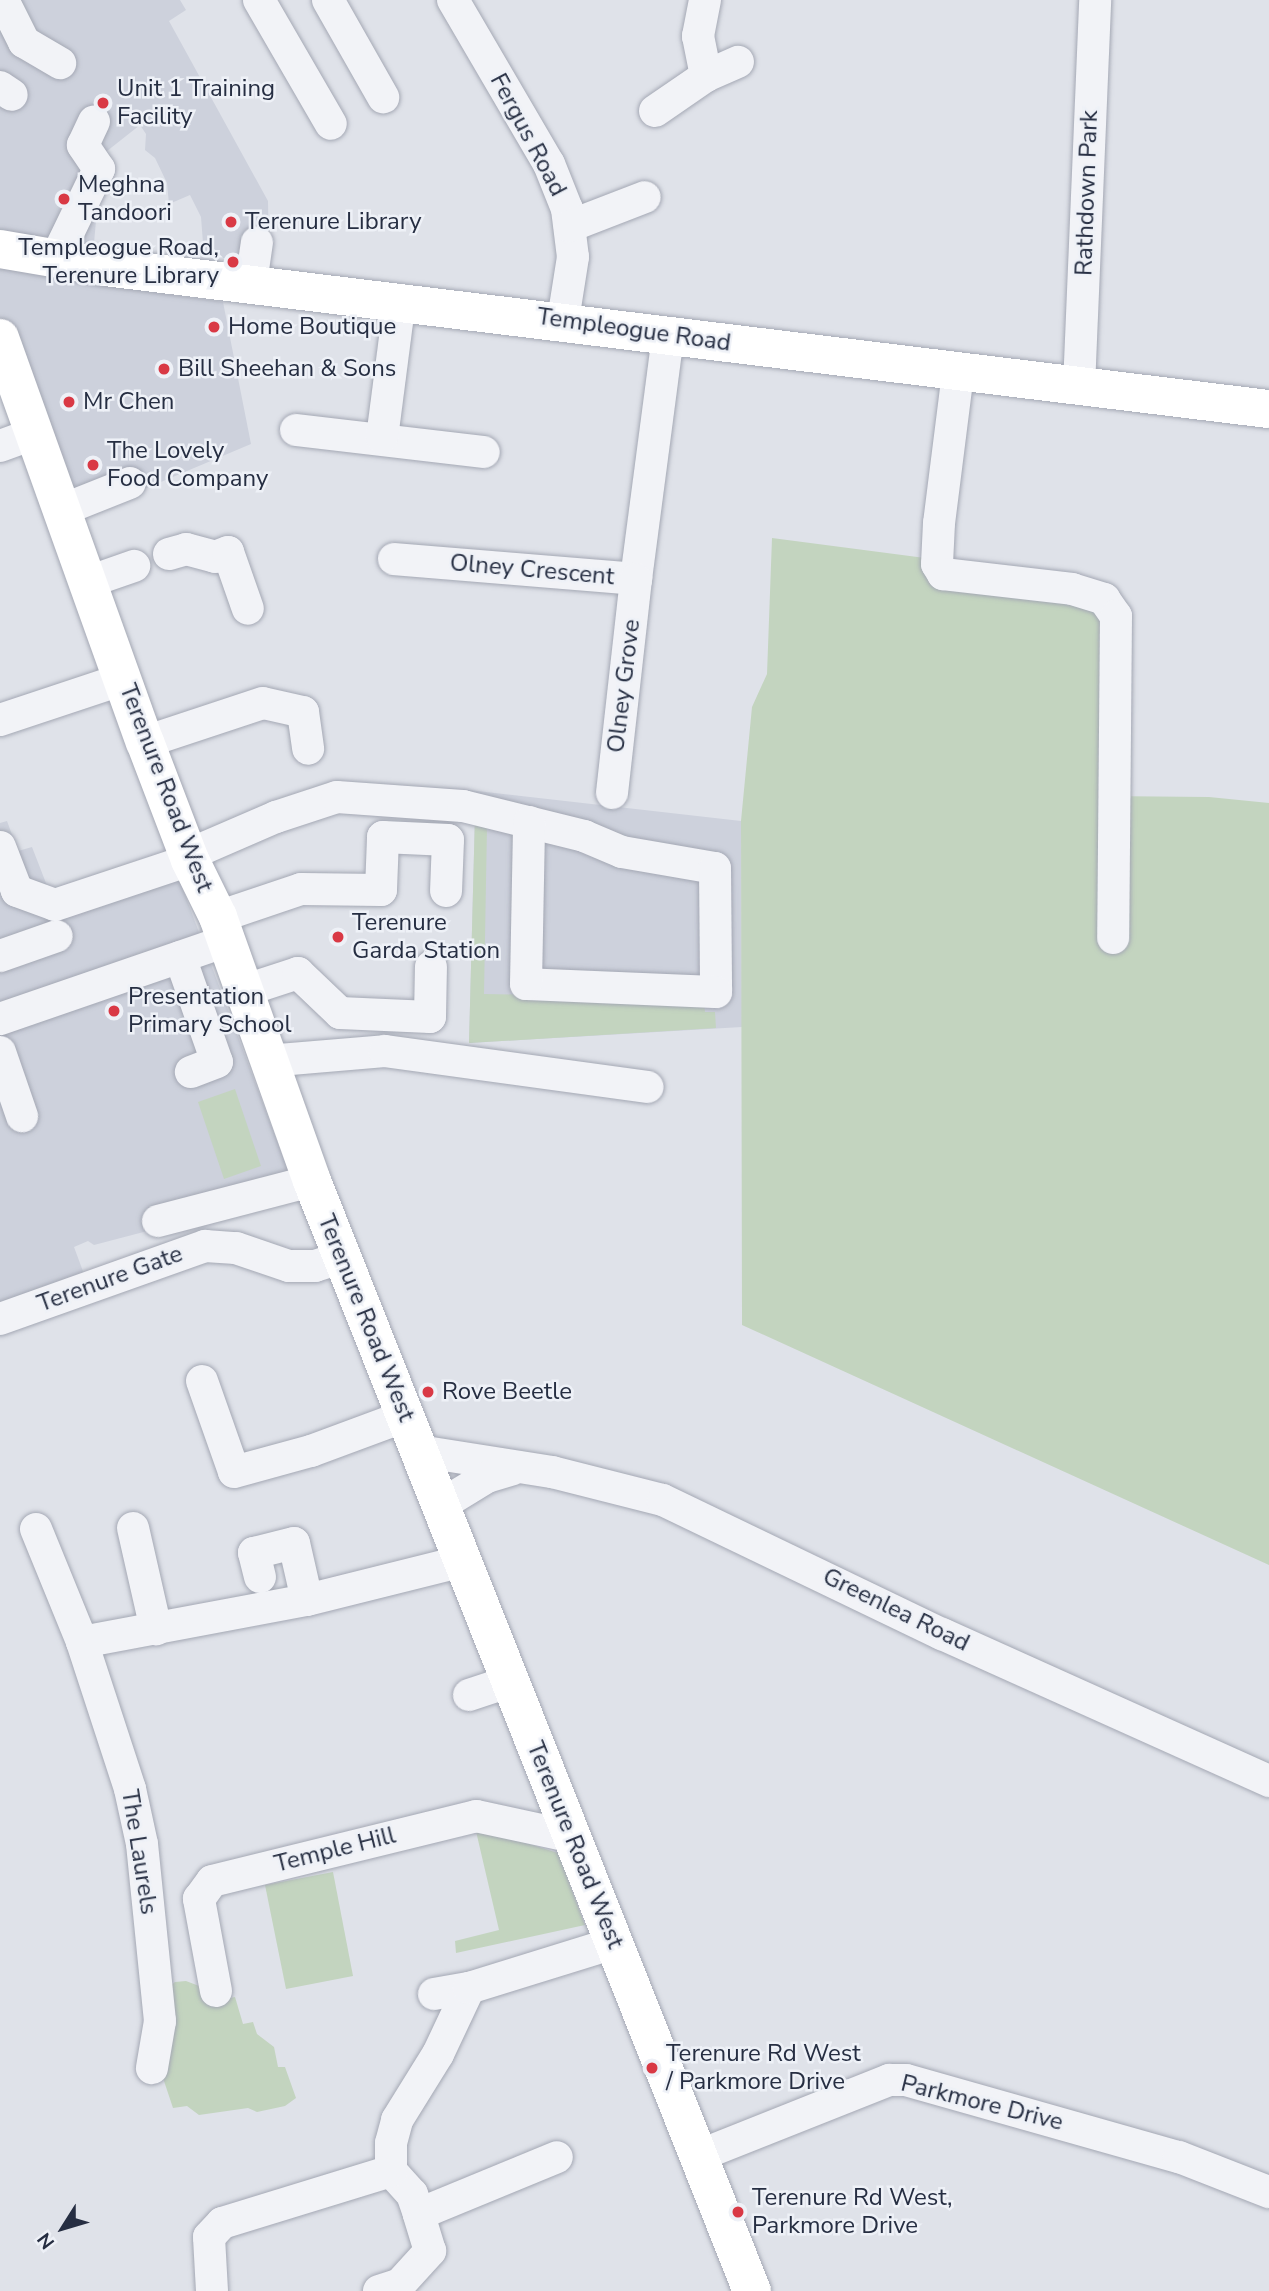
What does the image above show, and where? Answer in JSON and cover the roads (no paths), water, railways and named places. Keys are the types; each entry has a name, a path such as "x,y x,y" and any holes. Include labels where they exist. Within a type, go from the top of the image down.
{"main road":[{"name":"Templeogue Road","path":"0,249 958,373 1269,410"},
{"name":"Terenure Road West","path":"0,338 145,742 189,858 222,929 312,1181 752,2291"}],"street":[{"path":"3,0 24,42 60,63"},
{"path":"259,0 331,124"},
{"path":"328,0 383,97"},
{"name":"Fergus Road","path":"453,0 549,164 570,226 572,257 563,320"},
{"path":"705,0 698,36 705,76"},
{"name":"Rathdown Park","path":"1079,387 1095,0"},
{"path":"655,111 705,76 738,62"},
{"path":"56,258 99,169 83,145 94,121"},
{"path":"570,226 645,197"},
{"path":"251,283 257,242"},
{"path":"382,438 400,300"},
{"name":"Olney Crescent","path":"394,559 636,579 668,336"},
{"path":"958,373 939,523 937,564 943,574 1072,589 1104,599 1116,616 1113,938"},
{"path":"296,429 484,452"},
{"path":"0,446 36,433"},
{"path":"62,510 130,483"},
{"path":"169,554 186,548 215,557 228,552 248,608"},
{"path":"88,582 134,566"},
{"name":"Olney Grove","path":"612,793 636,579"},
{"path":"0,720 123,680"},
{"path":"145,742 263,703 303,712 308,749"},
{"path":"0,847 17,891 55,905 189,858 337,797 463,806 529,822 608,843 622,852 715,868 716,992 526,984 529,822"},
{"path":"0,1019 180,957 222,929 301,889 381,890 383,837 448,840 446,891"},
{"path":"0,956 57,936"},
{"path":"180,957 217,1062 191,1072"},
{"path":"243,991 298,973 340,1013 430,1017 431,967"},
{"path":"267,1061 385,1051 648,1087"},
{"path":"0,1052 22,1116"},
{"path":"158,1221 312,1181"},
{"name":"Terenure Gate","path":"0,1320 173,1254 205,1247 236,1248 289,1266 314,1266 342,1257"},
{"path":"202,1381 234,1472 311,1451 405,1416"},
{"name":"Greenlea Road","path":"419,1451 552,1472 663,1500 942,1634 1269,1781"},
{"name":"Greenlea Road","path":"441,1505 487,1477 515,1468"},
{"path":"133,1528 156,1629"},
{"name":"The Laurels","path":"36,1529 82,1642 131,1789 142,1844 160,2021 152,2068"},
{"path":"260,1577 254,1553 294,1543 307,1600"},
{"path":"82,1642 307,1600 463,1561"},
{"path":"470,1695 511,1681"},
{"name":"Temple Hill","path":"216,1991 199,1899 212,1881 477,1816 573,1837"},
{"path":"434,1994 469,1988 614,1943"},
{"path":"379,2291 400,2284 430,2252 412,2194 391,2171 391,2143 397,2120 438,2054 469,1988"},
{"name":"Parkmore Drive","path":"698,2156 889,2080 906,2080 1179,2157 1269,2192"},
{"path":"419,2214 557,2157"},
{"path":"212,2291 209,2237 222,2222 391,2171"}],"place":[{"name":"Unit 1 Training Facility","path":"103,103"},
{"name":"Meghna Tandoori","path":"64,199"},
{"name":"Terenure Library","path":"231,222"},
{"name":"Templeogue Road, Terenure Library","path":"233,262"},
{"name":"Home Boutique","path":"214,327"},
{"name":"Bill Sheehan & Sons","path":"164,369"},
{"name":"Mr Chen","path":"69,402"},
{"name":"The Lovely Food Company","path":"93,465"},
{"name":"Terenure Garda Station","path":"338,937"},
{"name":"Presentation Primary School","path":"114,1011"},
{"name":"Rove Beetle","path":"428,1392"},
{"name":"Terenure Rd West / Parkmore Drive","path":"652,2068"},
{"name":"Terenure Rd West, Parkmore Drive","path":"738,2212"}]}
